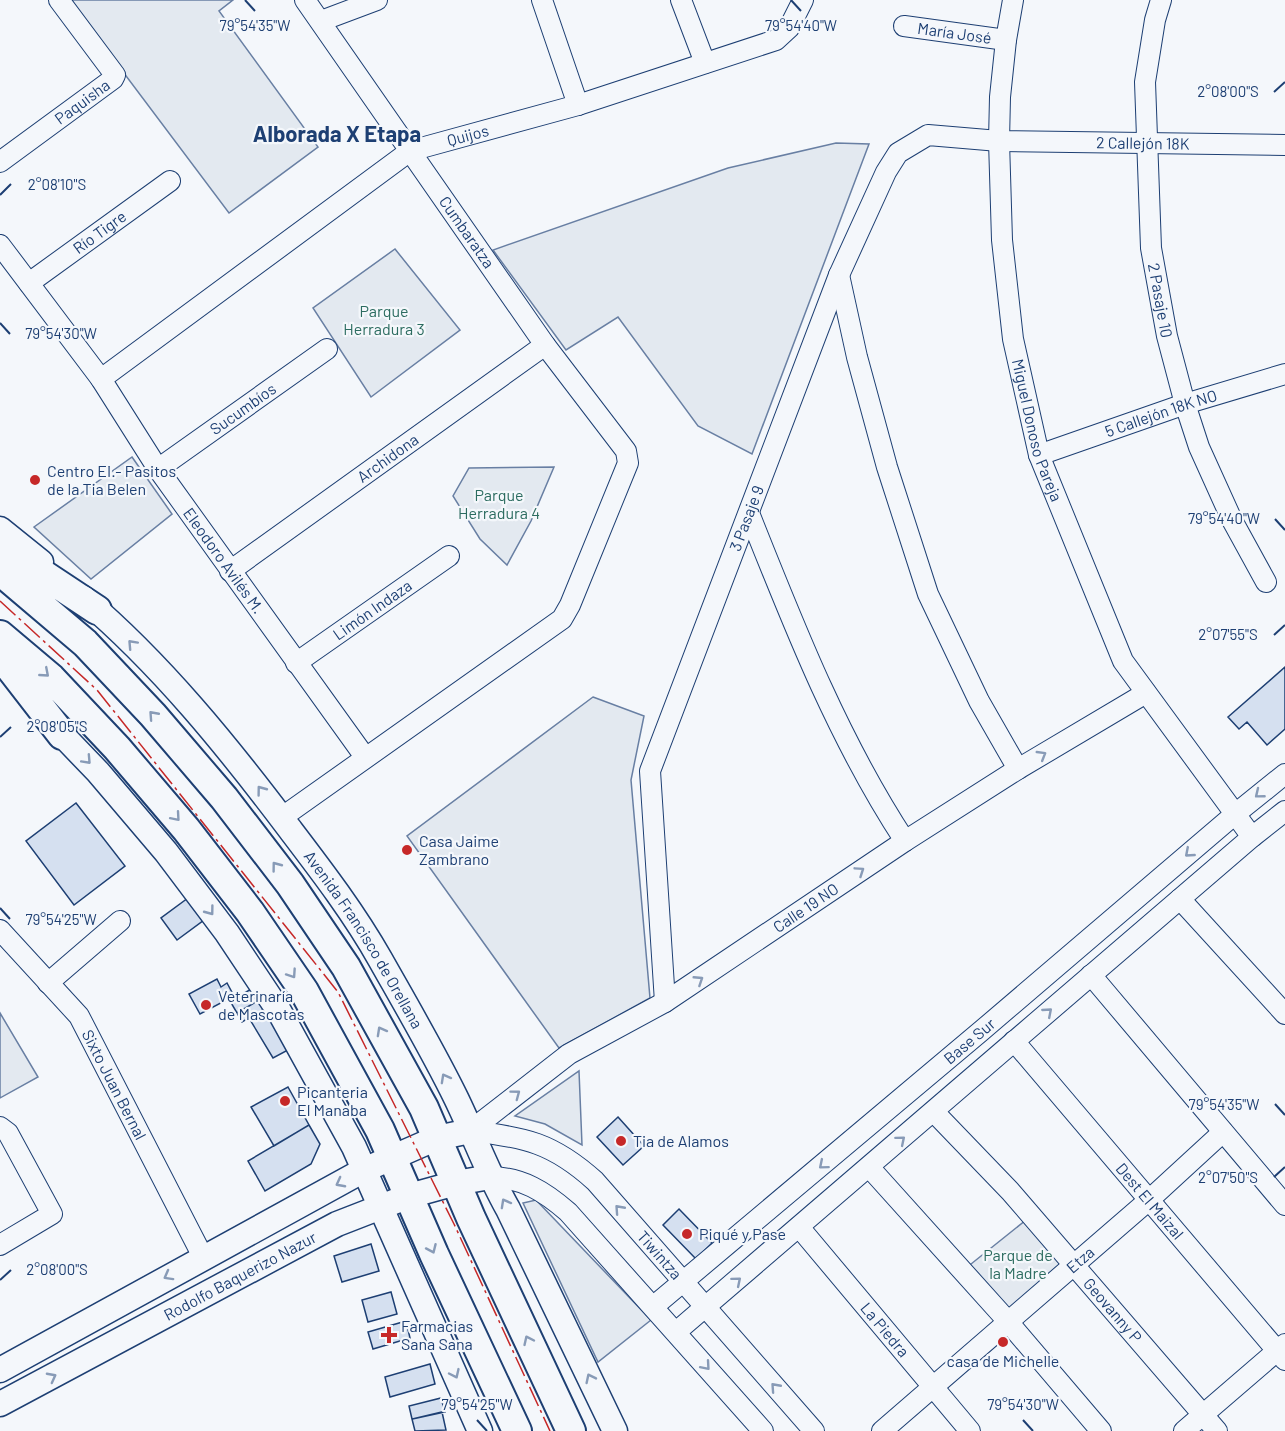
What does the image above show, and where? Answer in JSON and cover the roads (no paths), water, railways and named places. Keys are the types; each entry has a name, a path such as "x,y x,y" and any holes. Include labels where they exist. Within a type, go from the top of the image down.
{"highway":[{"path":"0,549 17,557 97,610"},
{"name":"Avenida Francisco de Orellana","path":"0,571 85,643 153,715 224,798 290,884 346,967 424,1108 456,1183 571,1431"},
{"path":"0,635 51,678 117,748 186,829 250,912 304,992 380,1130 517,1431"},
{"path":"0,655 62,735"}],"main road":[{"name":"Avenida Francisco de Orellana","path":"0,529 113,624 182,697 254,781 321,870 378,956 453,1092 490,1177 508,1209 615,1431"},
{"path":"0,675 32,703 98,772 166,852 227,933 279,1011 354,1147 480,1431"},
{"name":"Rodolfo Baquerizo Nazur","path":"0,1370 364,1170 437,1138 470,1131"},
{"name":"Rodolfo Baquerizo Nazur","path":"0,1404 336,1224 409,1196 456,1183 490,1177"}],"street":[{"name":"Paquisha","path":"0,162 113,79 115,75 59,0"},
{"name":"Cumbaratza","path":"305,0 545,345 626,451 628,463 567,612 562,619 365,757"},
{"path":"321,21 377,0"},
{"path":"542,0 578,105"},
{"path":"681,0 705,63"},
{"name":"Quijos","path":"101,379 410,150 578,105 776,40 789,28 803,0"},
{"name":"Miguel Donoso Pareja","path":"1013,0 1000,97 1002,240 1013,339 1039,455 1123,661 1252,837"},
{"name":"2 Pasaje 10","path":"1161,0 1155,20 1145,82 1151,248 1167,336 1199,447 1232,520 1266,582"},
{"name":"María José","path":"904,26 1006,40"},
{"name":"3 Pasaje 9","path":"665,1002 650,771 839,274 886,172 898,153 928,135 999,141"},
{"path":"1285,136 1285,155"},
{"name":"2 Callejón 18K","path":"999,141 1146,141 1285,145"},
{"name":"Río Tigre","path":"29,283 170,181"},
{"name":"Eleodoro Avilés M.","path":"0,245 101,379 158,469 365,757"},
{"path":"839,274 857,357 884,456 927,594 979,700 1018,769"},
{"name":"Archidona","path":"230,571 545,345"},
{"name":"Sucumbíos","path":"158,469 327,349"},
{"name":"5 Callejón 18K NO","path":"1039,455 1185,404 1285,374"},
{"path":"749,513 813,670 856,759 905,841"},
{"name":"Limón Indaza","path":"296,663 449,556"},
{"name":"Calle 19 NO","path":"470,1131 569,1054 665,1002 905,841 1018,769 1146,693"},
{"path":"281,818 365,757"},
{"name":"Base Sur","path":"654,1306 1285,774"},
{"name":"Base Sur","path":"676,1332 1285,811"},
{"path":"1180,899 1285,1014"},
{"path":"48,982 120,921"},
{"name":"Sixto Juan Bernal","path":"0,930 79,1016 203,1257"},
{"path":"1091,975 1285,1205"},
{"name":"Dest El Maizal","path":"1014,1041 1282,1352"},
{"name":"Geovanny P","path":"934,1112 1010,1191 1217,1431"},
{"path":"0,1245 51,1214 3,1128"},
{"name":"Tiwintza","path":"470,1131 526,1139 578,1166 595,1181 814,1431"},
{"name":"Etza","path":"882,1431 1149,1200 1223,1132"},
{"path":"869,1167 1008,1322 1101,1431"},
{"path":"490,1177 501,1177 525,1183 554,1200 568,1212 763,1431"},
{"name":"La Piedra","path":"799,1227 970,1431"},
{"path":"1184,1431 1282,1352"}],"place":[{"name":"Centro EI.- Pasitos de la Tia Belen","path":"35,480"},
{"name":"Casa Jaime Zambrano","path":"407,850"},
{"name":"Veterinaría de Mascotas","path":"206,1005"},
{"name":"Picanteria El Manaba","path":"285,1101"},
{"name":"Tia de Alamos","path":"621,1141"},
{"name":"Piqué y Pase","path":"687,1234"},
{"name":"Farmacias Sana Sana","path":"389,1335"},
{"name":"casa de Michelle","path":"1003,1342"}],"district":[{"name":"Alborada X Etapa","path":"337,134"}],"park label":[{"name":"Parque Herradura 3","path":"384,320"},
{"name":"Parque Herradura 4","path":"499,504"},
{"name":"Parque de la Madre","path":"1018,1264"}]}
